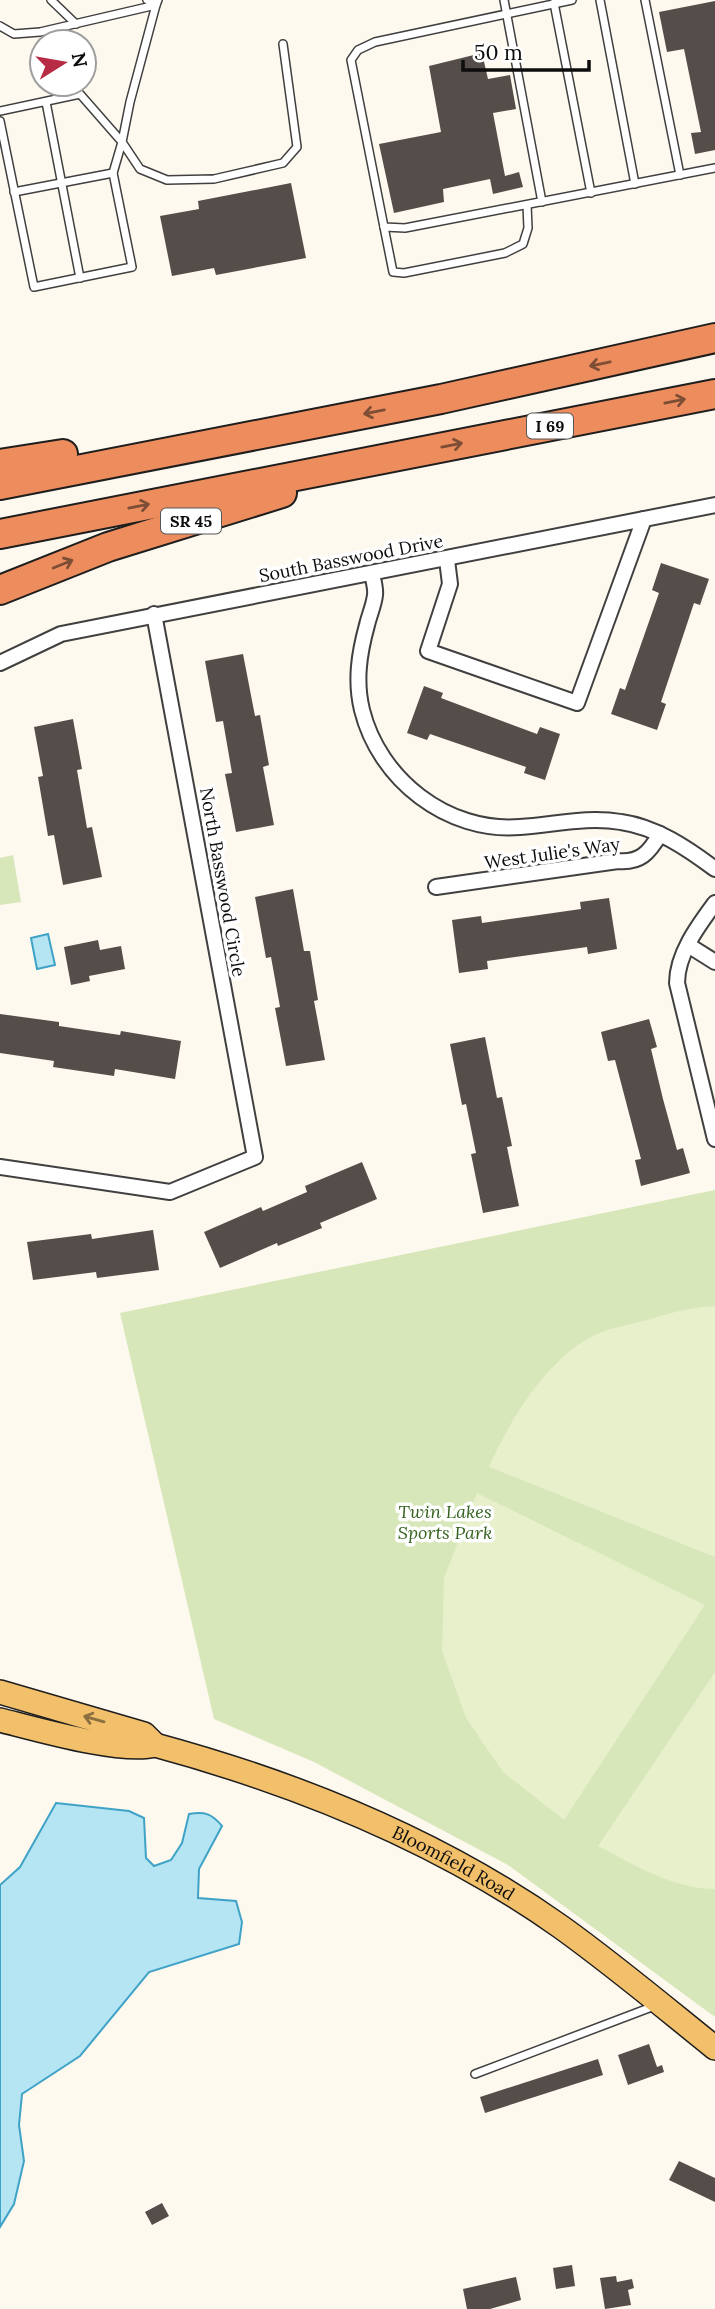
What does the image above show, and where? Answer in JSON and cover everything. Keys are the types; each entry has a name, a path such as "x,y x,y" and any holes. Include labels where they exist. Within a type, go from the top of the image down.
{"highway":[{"path":"0,485 441,399 715,338"},
{"name":"I 69","path":"0,534 715,394"},
{"path":"0,464 89,450 230,440"},
{"name":"SR 45","path":"0,590 108,547 241,507 385,458"}],"main road":[{"name":"Bloomfield Road","path":"0,1692 144,1734 155,1745 304,1791 418,1842 492,1882 558,1925 621,1971 715,2048"},
{"name":"Bloomfield Road","path":"0,1720 141,1749 155,1745"}],"street":[{"name":"South Basswood Drive","path":"0,663 61,635 154,614 447,560 715,505"},
{"path":"447,560 450,584 428,651 577,704 644,519"},
{"path":"372,573 375,594 360,654 359,693 366,724 375,744 397,777 439,809 472,822 519,828 585,819 637,825 660,834 715,869"},
{"name":"North Basswood Circle","path":"0,1167 170,1192 255,1157 154,614"},
{"name":"West Julie's Way","path":"436,887 629,862 645,855 660,834"},
{"path":"715,903 696,930 677,973 677,983 715,1139"},
{"path":"688,945 715,962"}],"lane":[{"path":"51,0 76,24"},
{"path":"147,0 157,3"},
{"path":"504,0 542,202"},
{"path":"527,205 528,228 523,244 505,253 404,274 393,272 351,60 358,50 375,42 572,0"},
{"path":"600,0 635,184"},
{"path":"645,0 680,175"},
{"path":"0,26 13,34 40,32 157,3"},
{"path":"0,121 34,287 132,267 113,173 157,3"},
{"path":"554,3 591,193"},
{"path":"0,111 80,94 122,142 140,169 167,180 214,179 283,163 297,147 283,44"},
{"path":"46,102 80,278"},
{"path":"384,227 405,228 715,168"},
{"path":"15,192 113,173"},
{"path":"475,2074 661,2004"}],"green space":[{"path":"13,855 21,902 0,905 0,858"},
{"name":"Twin Lakes Sports Park","path":"715,1190 715,2017 508,1865 314,1762 214,1719 120,1313"},
{"path":"715,1306 715,1557 489,1467 507,1430 532,1392 561,1358 578,1345 614,1328 681,1311"},
{"path":"477,1493 705,1605 564,1820 503,1772 466,1718 442,1651 444,1578"},
{"path":"715,1672 715,1889 669,1880 598,1846"}],"water":[{"path":"48,934 55,965 37,969 31,938"},
{"path":"56,1803 129,1811 144,1818 146,1858 154,1866 171,1860 182,1843 189,1814 204,1813 211,1816 222,1826 199,1869 198,1898 236,1901 242,1922 239,1944 149,1972 80,2056 22,2094 19,2125 24,2161 14,2204 0,2227 0,1885 20,1867"}],"building":[{"path":"715,1 715,150 695,154 691,133 701,132 684,49 667,52 659,12"},
{"path":"482,53 488,79 510,75 516,109 493,113 505,176 519,172 523,187 493,194 490,179 443,189 444,202 394,213 379,144 441,132 429,66"},
{"path":"291,183 306,258 216,275 214,268 172,276 160,216 199,209 198,201"},
{"path":"661,563 709,579 700,605 694,603 661,702 666,704 657,730 611,714 620,688 625,690 659,593 652,590"},
{"path":"243,654 255,716 260,715 269,765 263,767 274,825 236,832 225,774 232,773 223,721 216,722 205,661"},
{"path":"424,686 443,693 441,698 537,734 540,727 560,734 545,780 524,773 526,767 430,734 427,740 407,733"},
{"path":"73,719 82,769 77,770 87,828 92,827 102,877 63,885 54,835 48,836 38,777 43,776 34,727"},
{"path":"293,889 304,951 310,951 318,1000 314,1001 325,1060 286,1066 275,1008 280,1007 271,957 266,958 255,897"},
{"path":"609,898 617,949 588,954 587,947 487,961 488,969 459,973 452,920 481,916 482,923 532,916 581,909 580,902"},
{"path":"98,940 100,950 121,946 125,969 89,976 90,981 71,985 64,947"},
{"path":"0,1014 59,1022 59,1026 120,1035 121,1031 181,1041 175,1079 115,1069 114,1076 53,1067 54,1061 0,1053"},
{"path":"649,1019 657,1047 651,1049 663,1099 677,1150 683,1148 690,1173 641,1186 635,1160 641,1159 615,1060 608,1061 601,1032"},
{"path":"485,1037 497,1098 502,1097 512,1146 507,1147 519,1206 483,1213 471,1154 476,1153 466,1104 462,1105 450,1044"},
{"path":"362,1162 377,1199 320,1223 322,1228 278,1246 277,1243 220,1268 204,1232 261,1207 263,1211 307,1192 305,1186"},
{"path":"153,1230 159,1270 97,1278 96,1272 33,1280 27,1242 91,1234 92,1239"},
{"path":"649,2044 657,2067 662,2065 664,2072 628,2085 618,2055"},
{"path":"598,2059 603,2075 485,2113 480,2097"},
{"path":"679,2161 715,2178 715,2202 669,2180"},
{"path":"162,2203 169,2216 152,2225 145,2212"},
{"path":"572,2265 575,2286 556,2289 553,2268"},
{"path":"616,2276 617,2282 632,2279 634,2288 628,2290 631,2305 605,2309 600,2278"},
{"path":"516,2277 521,2300 490,2309 467,2309 463,2289"}]}
